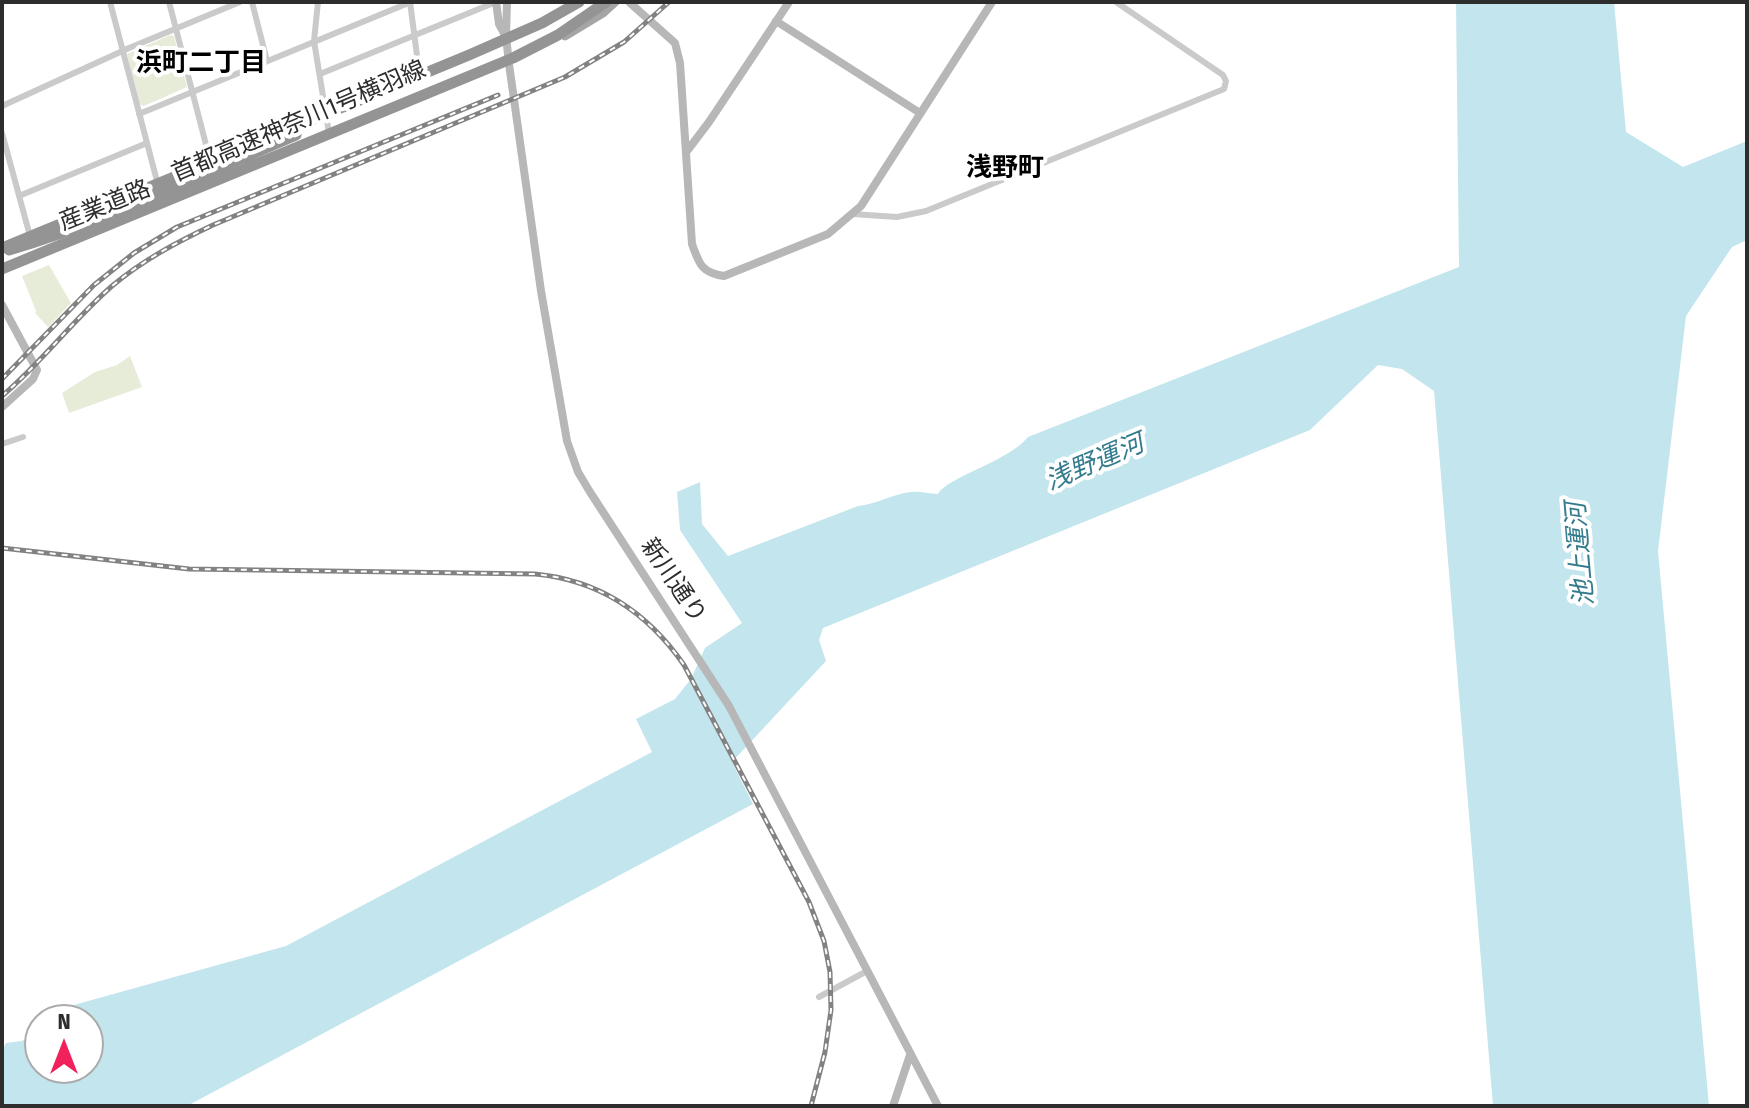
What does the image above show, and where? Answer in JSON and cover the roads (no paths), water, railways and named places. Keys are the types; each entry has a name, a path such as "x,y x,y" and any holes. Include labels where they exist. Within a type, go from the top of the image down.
{"highway":[{"name":"首都高速神奈川1号横羽線","path":"3,251 469,55 542,23 579,2"},
{"name":"首都高速神奈川1号横羽線","path":"2,269 470,75 558,35 606,2"},
{"path":"175,200 246,159 428,78 469,55"},
{"path":"3,251 83,225 392,99 470,75"}],"main road":[{"name":"産業道路","path":"3,251 157,181 506,36 569,2"},
{"name":"産業道路","path":"2,269 509,64 560,39 603,13 615,2"}],"street":[{"path":"110,2 157,181"},
{"path":"169,2 210,160"},
{"path":"2,106 240,2"},
{"path":"252,2 267,61"},
{"path":"318,2 314,41 330,137"},
{"path":"139,114 410,2 419,71"},
{"path":"320,74 496,2"},
{"name":"新川通り","path":"496,2 499,24 506,36"},
{"name":"新川通り","path":"507,2 509,64 541,291 572,460 729,706 938,1106"},
{"path":"629,2 675,43 680,63 692,244 699,263 711,274 724,276 828,234 861,206 992,2"},
{"path":"686,151 709,122 789,2"},
{"path":"852,214 897,217 926,211 1224,89 1226,81 1223,75 1116,2"},
{"path":"776,21 920,113"},
{"path":"2,133 31,239"},
{"path":"19,196 147,143"},
{"path":"2,305 37,373 2,407"},
{"path":"2,444 23,437"},
{"path":"819,997 867,971"},
{"path":"893,1106 910,1055"}],"water":[{"path":"1456,2 1614,2 1626,132 1683,167 1747,141 1747,240 1732,247 1686,316 1658,551 1709,1106 1493,1106 1434,391 1402,369 1378,365 1310,430 823,628 819,640 826,661 732,762 753,804 187,1106 2,1106 2,1051 6,1043 24,1040 24,1084 104,1084 104,1004 77,1004 286,946 652,752 636,719 675,699 691,679 705,648 742,623 680,530 677,492 700,482 702,524 728,556 858,506 911,492 938,494 953,481 1007,454 1028,437 1459,267"}],"railway":[{"path":"2,396 112,286 161,252 213,225 565,77 624,42 669,2"},
{"path":"2,379 94,285 134,253 177,227 498,95"},
{"path":"2,548 189,569 535,574 580,583 620,602 655,630 684,665 809,902 824,941 830,972 831,1010 825,1052 811,1106"}],"district":[{"name":"浜町二丁目","path":"201,64"},
{"name":"浅野町","path":"1005,169"}],"water label":[{"name":"浅野運河","path":"1095,463"},
{"name":"池上運河","path":"1581,554"}]}
